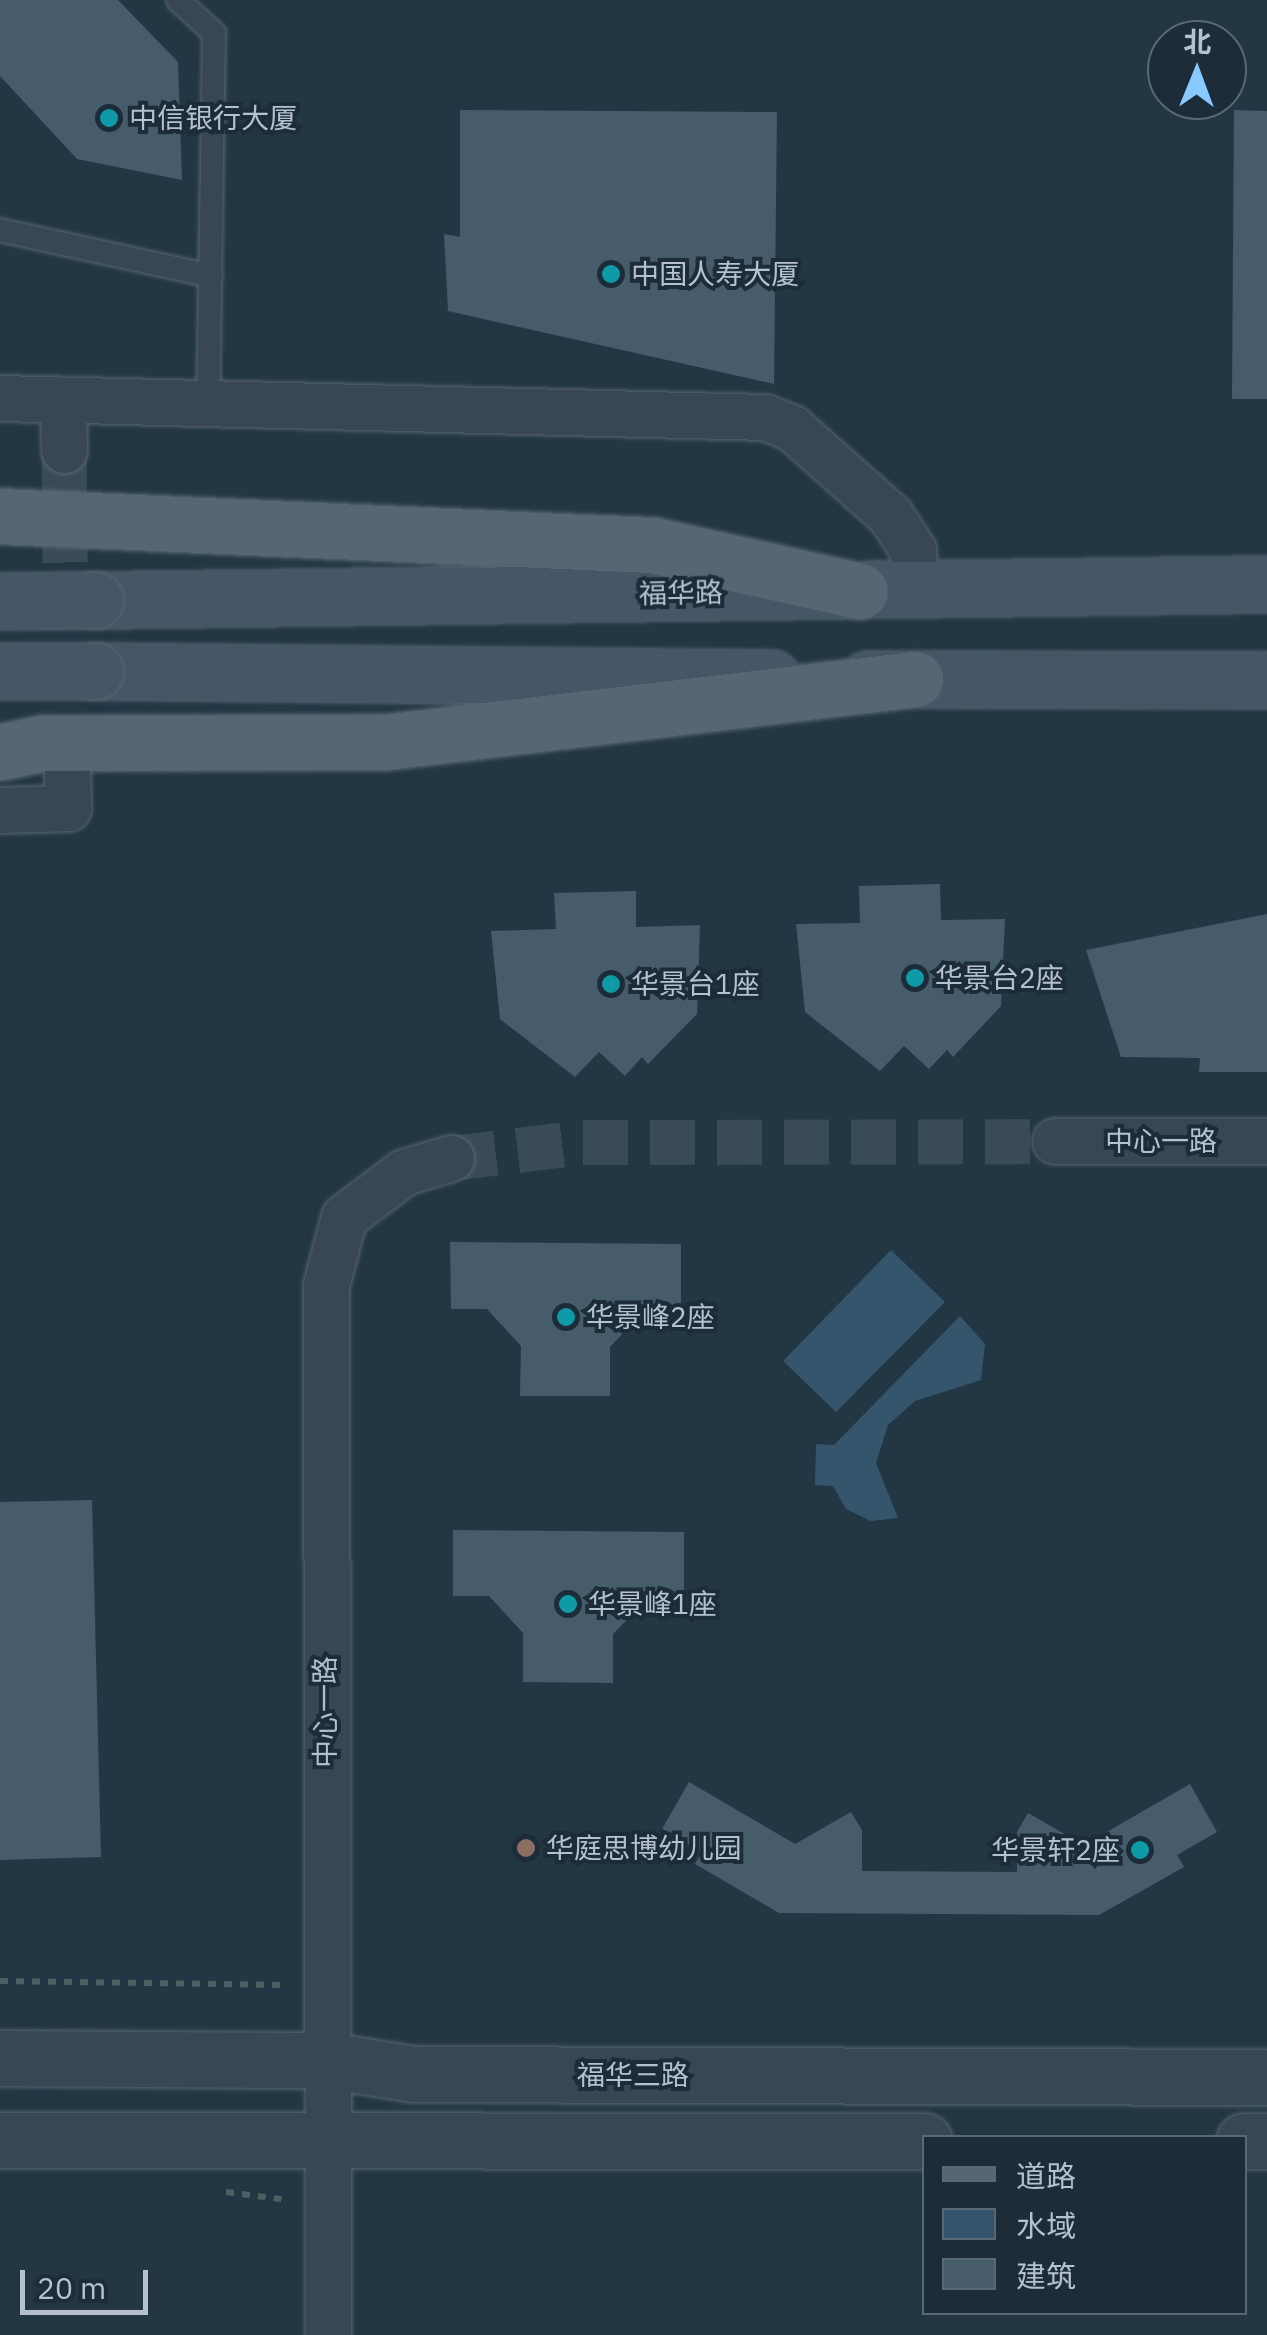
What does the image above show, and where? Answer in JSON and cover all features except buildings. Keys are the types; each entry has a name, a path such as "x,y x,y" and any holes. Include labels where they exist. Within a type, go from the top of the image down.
{"main road":[{"path":"0,516 652,545 860,590"},
{"name":"福华路","path":"0,600 1267,584"},
{"path":"0,671 1267,680"},
{"path":"0,752 43,743 385,742 915,679"}],"street":[{"path":"0,398 64,405 775,420 898,524 913,550 914,591"},
{"path":"64,405 64,450"},
{"path":"0,810 68,808 67,768"},
{"name":"中心一路","path":"1054,1142 1267,1141"},
{"name":"中心一路","path":"328,2335 324,1985 330,1249 368,1193 450,1158"},
{"name":"福华三路","path":"0,2058 326,2060 413,2074 1267,2077"},
{"path":"0,2140 922,2141"}],"lane":[{"path":"178,0 214,32 208,408"},
{"path":"0,230 212,276"}],"path":[{"path":"0,1982 324,1985"},
{"path":"212,2191 327,2204"}],"water":[{"path":"891,1250 945,1302 836,1412 783,1361"},
{"path":"960,1316 985,1344 981,1380 915,1401 888,1425 876,1463 898,1518 871,1521 846,1509 833,1486 815,1485 816,1444 834,1445"}],"tunnel":[{"path":"64,450 67,768"},
{"path":"451,1158 583,1142 1055,1141"}],"place":[{"name":"中信银行大厦","path":"109,118"},
{"name":"中国人寿大厦","path":"611,274"},
{"name":"华景台2座","path":"915,978"},
{"name":"华景台1座","path":"611,984"},
{"name":"华景峰2座","path":"566,1317"},
{"name":"华景峰1座","path":"568,1604"},
{"name":"华庭思博幼儿园","path":"526,1848"},
{"name":"华景轩2座","path":"1140,1850"}]}
